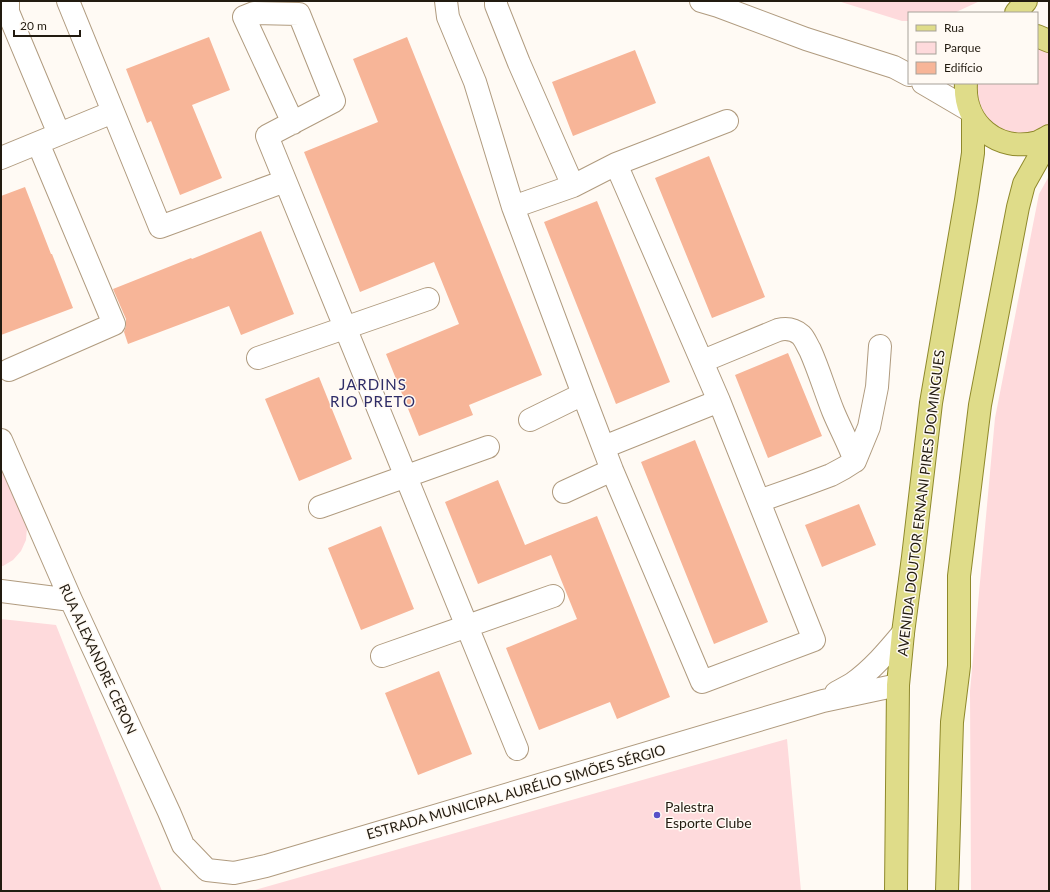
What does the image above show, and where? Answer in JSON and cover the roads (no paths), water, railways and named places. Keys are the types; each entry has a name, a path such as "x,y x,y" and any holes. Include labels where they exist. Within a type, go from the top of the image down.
{"main road":[{"path":"1017,12 1026,1"},
{"path":"1038,36 1049,41"},
{"name":"AVENIDA DOUTOR ERNANI PIRES DOMINGUES","path":"896,891 898,684 931,404 973,153 971,114 965,93 966,84"},
{"path":"971,114 985,132 1002,141 1020,145 1039,141 1049,136"},
{"path":"947,891 952,722 959,666 959,576 980,405 1018,207 1024,184 1049,142"}],"street":[{"path":"8,1 8,12 59,134"},
{"path":"68,1 160,227 285,181"},
{"path":"446,1 448,16 475,82 513,207 583,394 612,470 702,682 814,640 720,401 616,164"},
{"path":"496,1 496,6 519,63 573,186"},
{"path":"700,1 718,6 806,39 904,68"},
{"path":"293,122 244,17 254,13 299,14 334,101 267,136 517,749"},
{"path":"924,84 971,114"},
{"path":"2,153 38,143 113,112"},
{"path":"513,207 573,186 616,164 727,121"},
{"path":"9,370 114,324 38,143"},
{"path":"258,358 428,299"},
{"path":"703,361 778,330 785,328 799,333 806,343 814,360 833,411 855,461"},
{"path":"759,501 831,474 855,461 870,428 877,387 880,346"},
{"path":"530,420 583,394"},
{"path":"604,448 720,401"},
{"name":"RUA ALEXANDRE CERON","path":"1,440 71,600 183,845 207,870"},
{"path":"320,507 488,447"},
{"path":"564,492 612,470"},
{"path":"1,591 71,600"},
{"path":"382,656 553,596"},
{"name":"ESTRADA MUNICIPAL AURÉLIO SIMÕES SÉRGIO","path":"823,701 852,684 866,673 883,657 903,633"},
{"name":"ESTRADA MUNICIPAL AURÉLIO SIMÕES SÉRGIO","path":"207,870 234,873 266,866 823,701 898,684"}],"place":[{"name":"Palestra Esporte Clube","path":"657,815"}],"district":[{"name":"JARDINS RIO PRETO","path":"373,394"}]}
